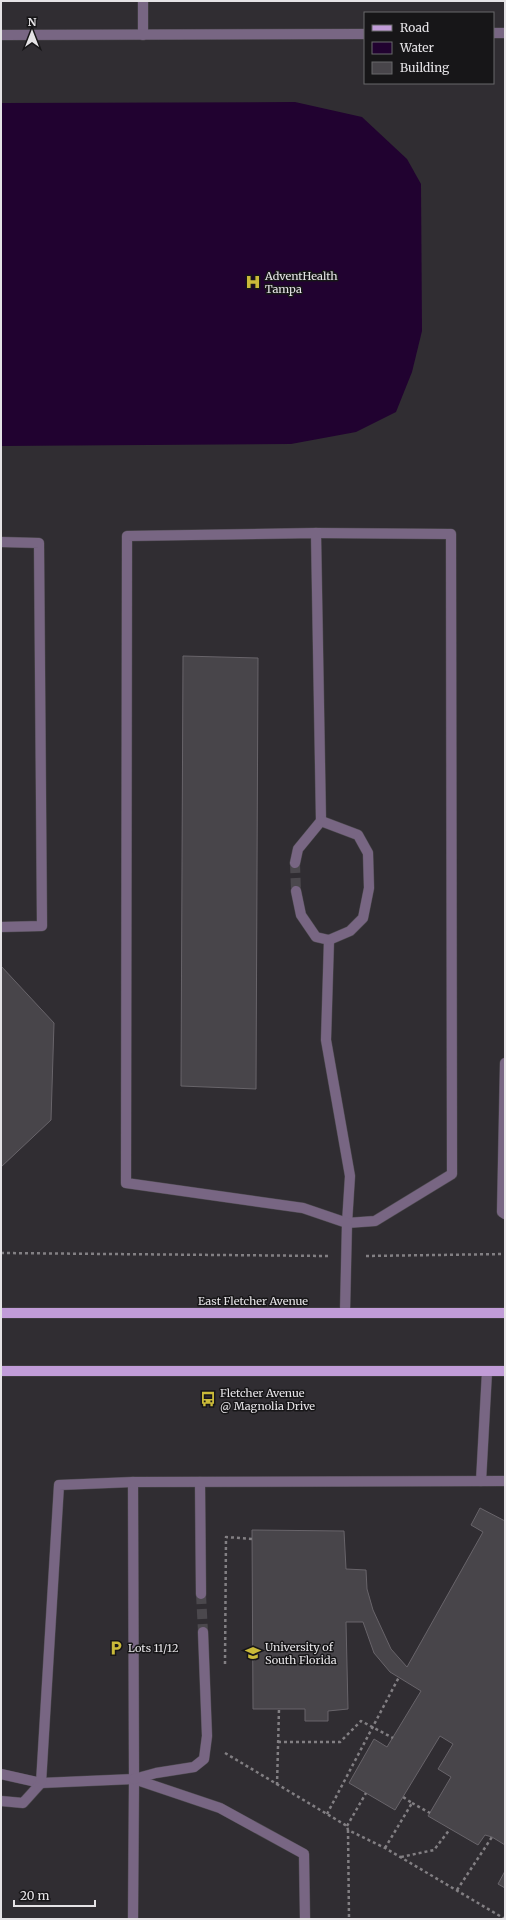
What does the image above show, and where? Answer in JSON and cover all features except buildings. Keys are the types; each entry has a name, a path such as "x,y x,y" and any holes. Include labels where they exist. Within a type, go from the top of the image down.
{"main road":[{"name":"East Fletcher Avenue","path":"1,1313 505,1313"},
{"path":"1,1371 505,1372"}],"lane":[{"path":"143,1 143,35"},
{"path":"494,33 505,33"},
{"path":"1,35 364,34"},
{"path":"295,863 298,849 321,821 316,533"},
{"path":"316,533 451,534 452,1174 375,1221 347,1223 303,1208 126,1183 127,536 316,533"},
{"path":"1,542 39,543 42,926 1,927"},
{"path":"296,892 301,915 316,937 329,940 350,931 363,918 369,888 368,853 358,835 321,821"},
{"path":"329,940 326,1040 350,1176 347,1223 345,1312"},
{"path":"505,1063 502,1212 505,1214"},
{"path":"481,1481 487,1372"},
{"path":"1,1801 23,1803 41,1783 59,1485 133,1482 505,1481"},
{"path":"132,1919 134,1779 133,1482"},
{"path":"200,1482 201,1594"},
{"path":"1,1774 41,1783 134,1779 156,1773 194,1767 204,1759 206,1736 203,1632"},
{"path":"134,1779 220,1808 304,1854 305,1919"}],"path":[{"path":"1,1253 347,1257 505,1254"},
{"path":"225,1669 226,1537 252,1540"},
{"path":"327,1814 399,1677"},
{"path":"277,1785 279,1709"},
{"path":"278,1742 340,1742 362,1721 392,1738"},
{"path":"225,1746 225,1754 347,1826"},
{"path":"349,1919 347,1826 366,1793"},
{"path":"403,1797 430,1813"},
{"path":"385,1848 412,1803"},
{"path":"401,1857 434,1850 450,1829"},
{"path":"348,1830 385,1848 505,1918"},
{"path":"457,1890 492,1837"}],"water":[{"path":"295,102 362,117 407,159 421,184 422,331 412,372 396,412 356,432 291,444 1,446 1,103"}],"tunnel":[{"path":"295,863 296,891"},
{"path":"201,1594 203,1632"}],"place":[{"name":"AdventHealth Tampa","path":"253,282"},
{"name":"Fletcher Avenue @ Magnolia Drive","path":"208,1399"},
{"name":"Lots 11/12","path":"116,1648"},
{"name":"University of South Florida","path":"253,1653"}]}
